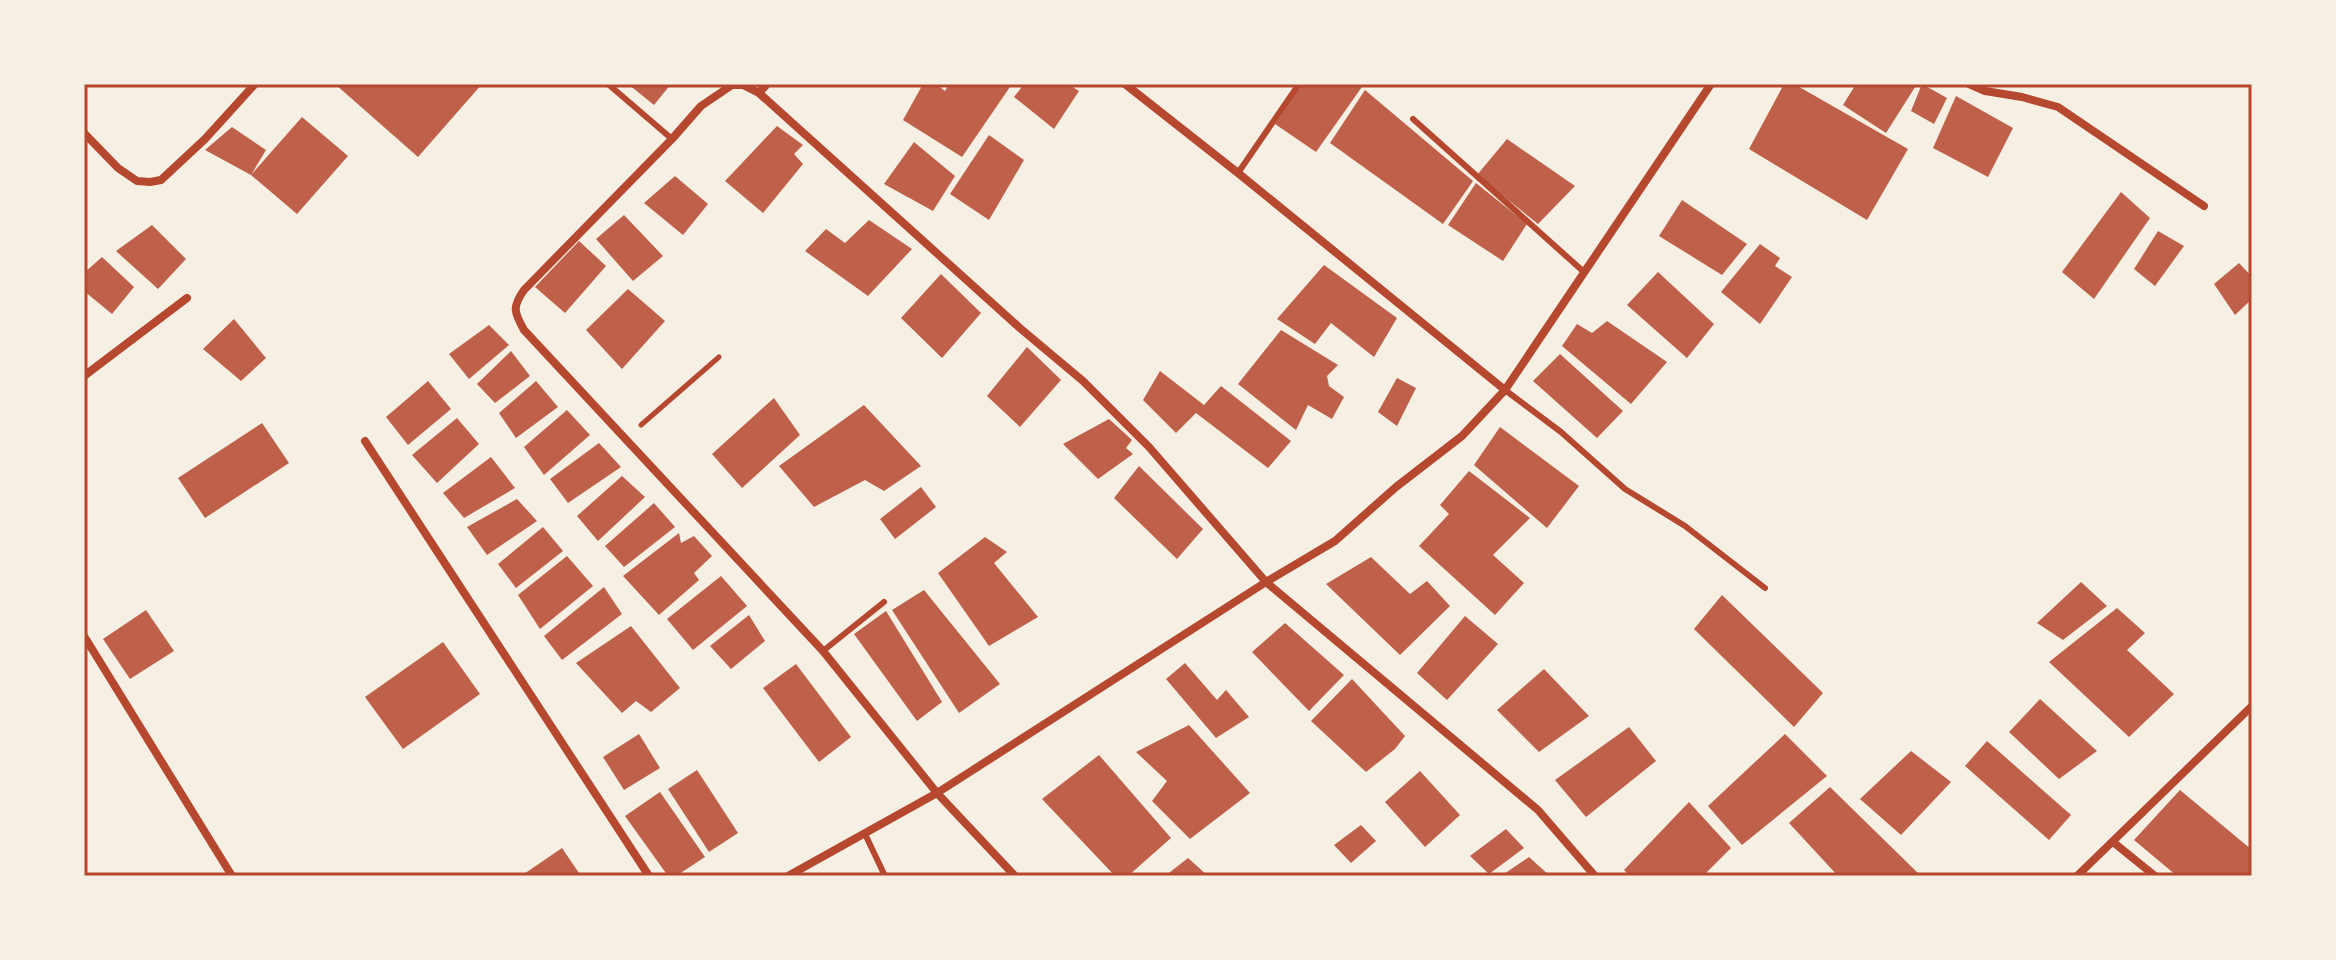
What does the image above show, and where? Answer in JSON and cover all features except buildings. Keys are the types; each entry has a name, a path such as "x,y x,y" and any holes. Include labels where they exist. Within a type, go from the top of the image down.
{"street":[{"path":"84,133 118,168 137,181 161,180 205,139 255,84"},
{"path":"759,93 767,84"},
{"path":"1125,84 1505,390"},
{"path":"788,876 937,793 1335,541 1396,487 1462,436 1505,390 1711,84"},
{"path":"1969,84 1985,91 2058,107 2204,206"},
{"path":"1015,876 937,793 823,651 524,330 515,314 517,301 524,290 701,106 732,85 743,85 759,93 1083,381 1149,447 1266,582 1538,810 1595,876"},
{"path":"84,376 187,298"},
{"path":"365,441 649,876"},
{"path":"84,636 232,876"},
{"path":"2077,876 2252,706"},
{"path":"2113,842 2155,876"}],"lane":[{"path":"608,84 672,139"},
{"path":"1238,173 1299,84"},
{"path":"1413,119 1584,272"},
{"path":"1505,390 1561,432 1625,489 1685,526 1765,588"},
{"path":"823,651 884,602"},
{"path":"865,834 885,876"}],"path":[{"path":"625,439 719,357"}]}
